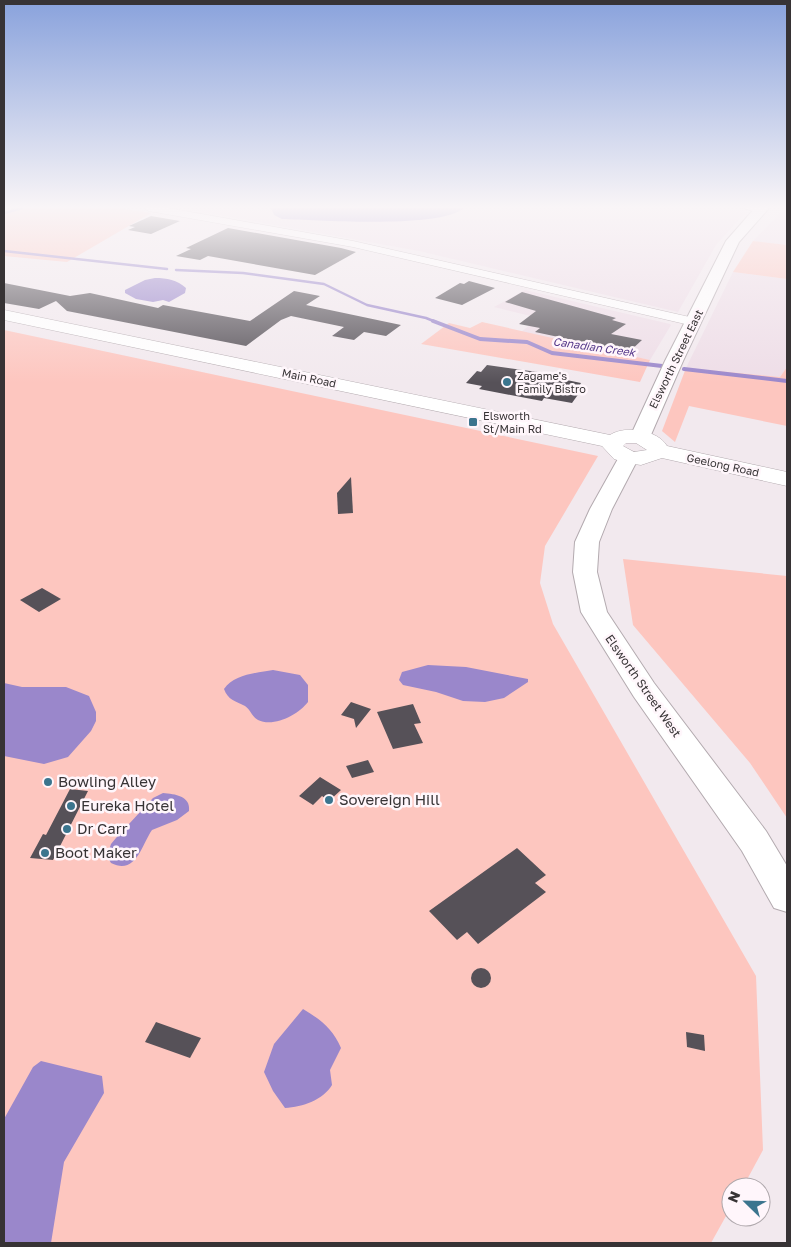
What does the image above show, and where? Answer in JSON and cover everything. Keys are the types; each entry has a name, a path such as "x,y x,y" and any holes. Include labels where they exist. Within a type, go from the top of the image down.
{"main road":[{"name":"Main Road","path":"4,315 628,445 648,457 658,451"},
{"name":"Geelong Road","path":"658,451 787,479"}],"street":[{"path":"450,266 694,322"},
{"name":"Elsworth Street East","path":"628,445 694,322 721,266"},
{"name":"Elsworth Street West","path":"628,445 587,542 585,572 594,612 644,690 754,841 787,897"}],"shaded area":[{"path":"484,266 704,266 678,312"},
{"path":"737,266 787,266 787,279 733,272"},
{"path":"733,272 787,279 787,367 780,377 686,368"},
{"path":"155,278 168,279 179,283 186,288 185,293 169,302 163,300 153,302 136,299 125,293 125,290 145,280"},
{"path":"525,290 671,325 650,360 521,332 539,318 494,307"},
{"path":"482,322 650,360 640,382 421,344 449,323 470,328"},
{"name":"Sovereign Hill","path":"4,330 598,456 545,546 540,583 553,624 756,976 763,1150 748,1177 721,1177 721,1225 711,1243 4,1243"},
{"path":"787,367 787,426 689,406 675,442 662,431 686,368 780,377"},
{"path":"623,559 787,576 787,818 750,763 633,625"},
{"path":"428,665 466,667 528,679 528,682 504,698 485,702 463,701 436,692 403,685 399,680 402,672"},
{"path":"273,670 300,675 308,685 308,702 299,711 286,718 278,721 264,722 256,719 249,709 230,698 224,689 228,684 240,677"},
{"path":"4,683 22,687 66,687 89,696 96,712 96,721 91,731 68,757 44,764 4,756"},
{"path":"163,793 177,795 185,799 189,806 189,811 177,820 152,830 137,857 132,862 120,866 111,863 107,856 111,844 153,798"},
{"path":"303,1009 325,1025 334,1035 341,1048 330,1070 332,1085 328,1090 312,1102 285,1108 273,1091 264,1072 274,1044"},
{"path":"41,1061 102,1076 104,1093 64,1162 51,1243 4,1243 4,1119 33,1067"}],"building":[{"path":"265,266 331,266 315,275"},
{"path":"469,281 495,288 462,305 435,298 460,283 464,284"},
{"path":"4,283 70,296 90,293 158,308 163,305 250,321 294,291 320,296 306,305 401,325 386,336 364,332 354,340 332,336 344,327 291,316 281,320 246,346 67,311 56,301 39,309 4,303"},
{"path":"522,292 616,318 612,320 626,324 611,334 642,340 629,352 535,332 540,328 519,324 536,311 505,302"},
{"path":"487,365 545,373 543,375 581,383 578,388 582,389 572,403 544,398 542,401 479,389 482,386 466,383 477,371 481,372"},
{"path":"351,477 353,513 338,514 337,493"},
{"path":"42,588 61,599 39,612 20,600"},
{"path":"351,702 371,709 356,728 354,719 341,715"},
{"path":"413,704 421,723 414,724 423,743 393,749 377,712"},
{"path":"368,760 374,772 352,778 346,766"},
{"path":"320,777 341,790 329,801 322,796 313,805 299,796"},
{"path":"70,789 88,791 53,860 30,858 43,834 46,835"},
{"path":"517,848 546,875 535,883 546,892 478,944 467,932 457,940 429,911"},
{"path":"477,968 485,968 491,974 491,982 485,988 477,988 471,982 471,974"},
{"path":"156,1022 201,1038 190,1058 145,1042"},
{"path":"686,1032 704,1035 705,1051 687,1047"}],"waterway":[{"name":"Canadian Creek","path":"142,266 167,269"},
{"name":"Canadian Creek","path":"176,270 243,273 324,284 367,305 436,322"},
{"name":"Canadian Creek","path":"433,321 480,339 527,342 552,353 662,366"},
{"name":"Canadian Creek","path":"684,369 787,381"}],"place":[{"name":"Zagame's Family Bistro","path":"507,382"},
{"name":"Elsworth St/Main Rd","path":"473,422"},
{"name":"Bowling Alley","path":"48,782"},
{"name":"Sovereign Hill","path":"329,800"},
{"name":"Eureka Hotel","path":"71,806"},
{"name":"Dr Carr","path":"67,829"},
{"name":"Boot Maker","path":"45,853"}]}
